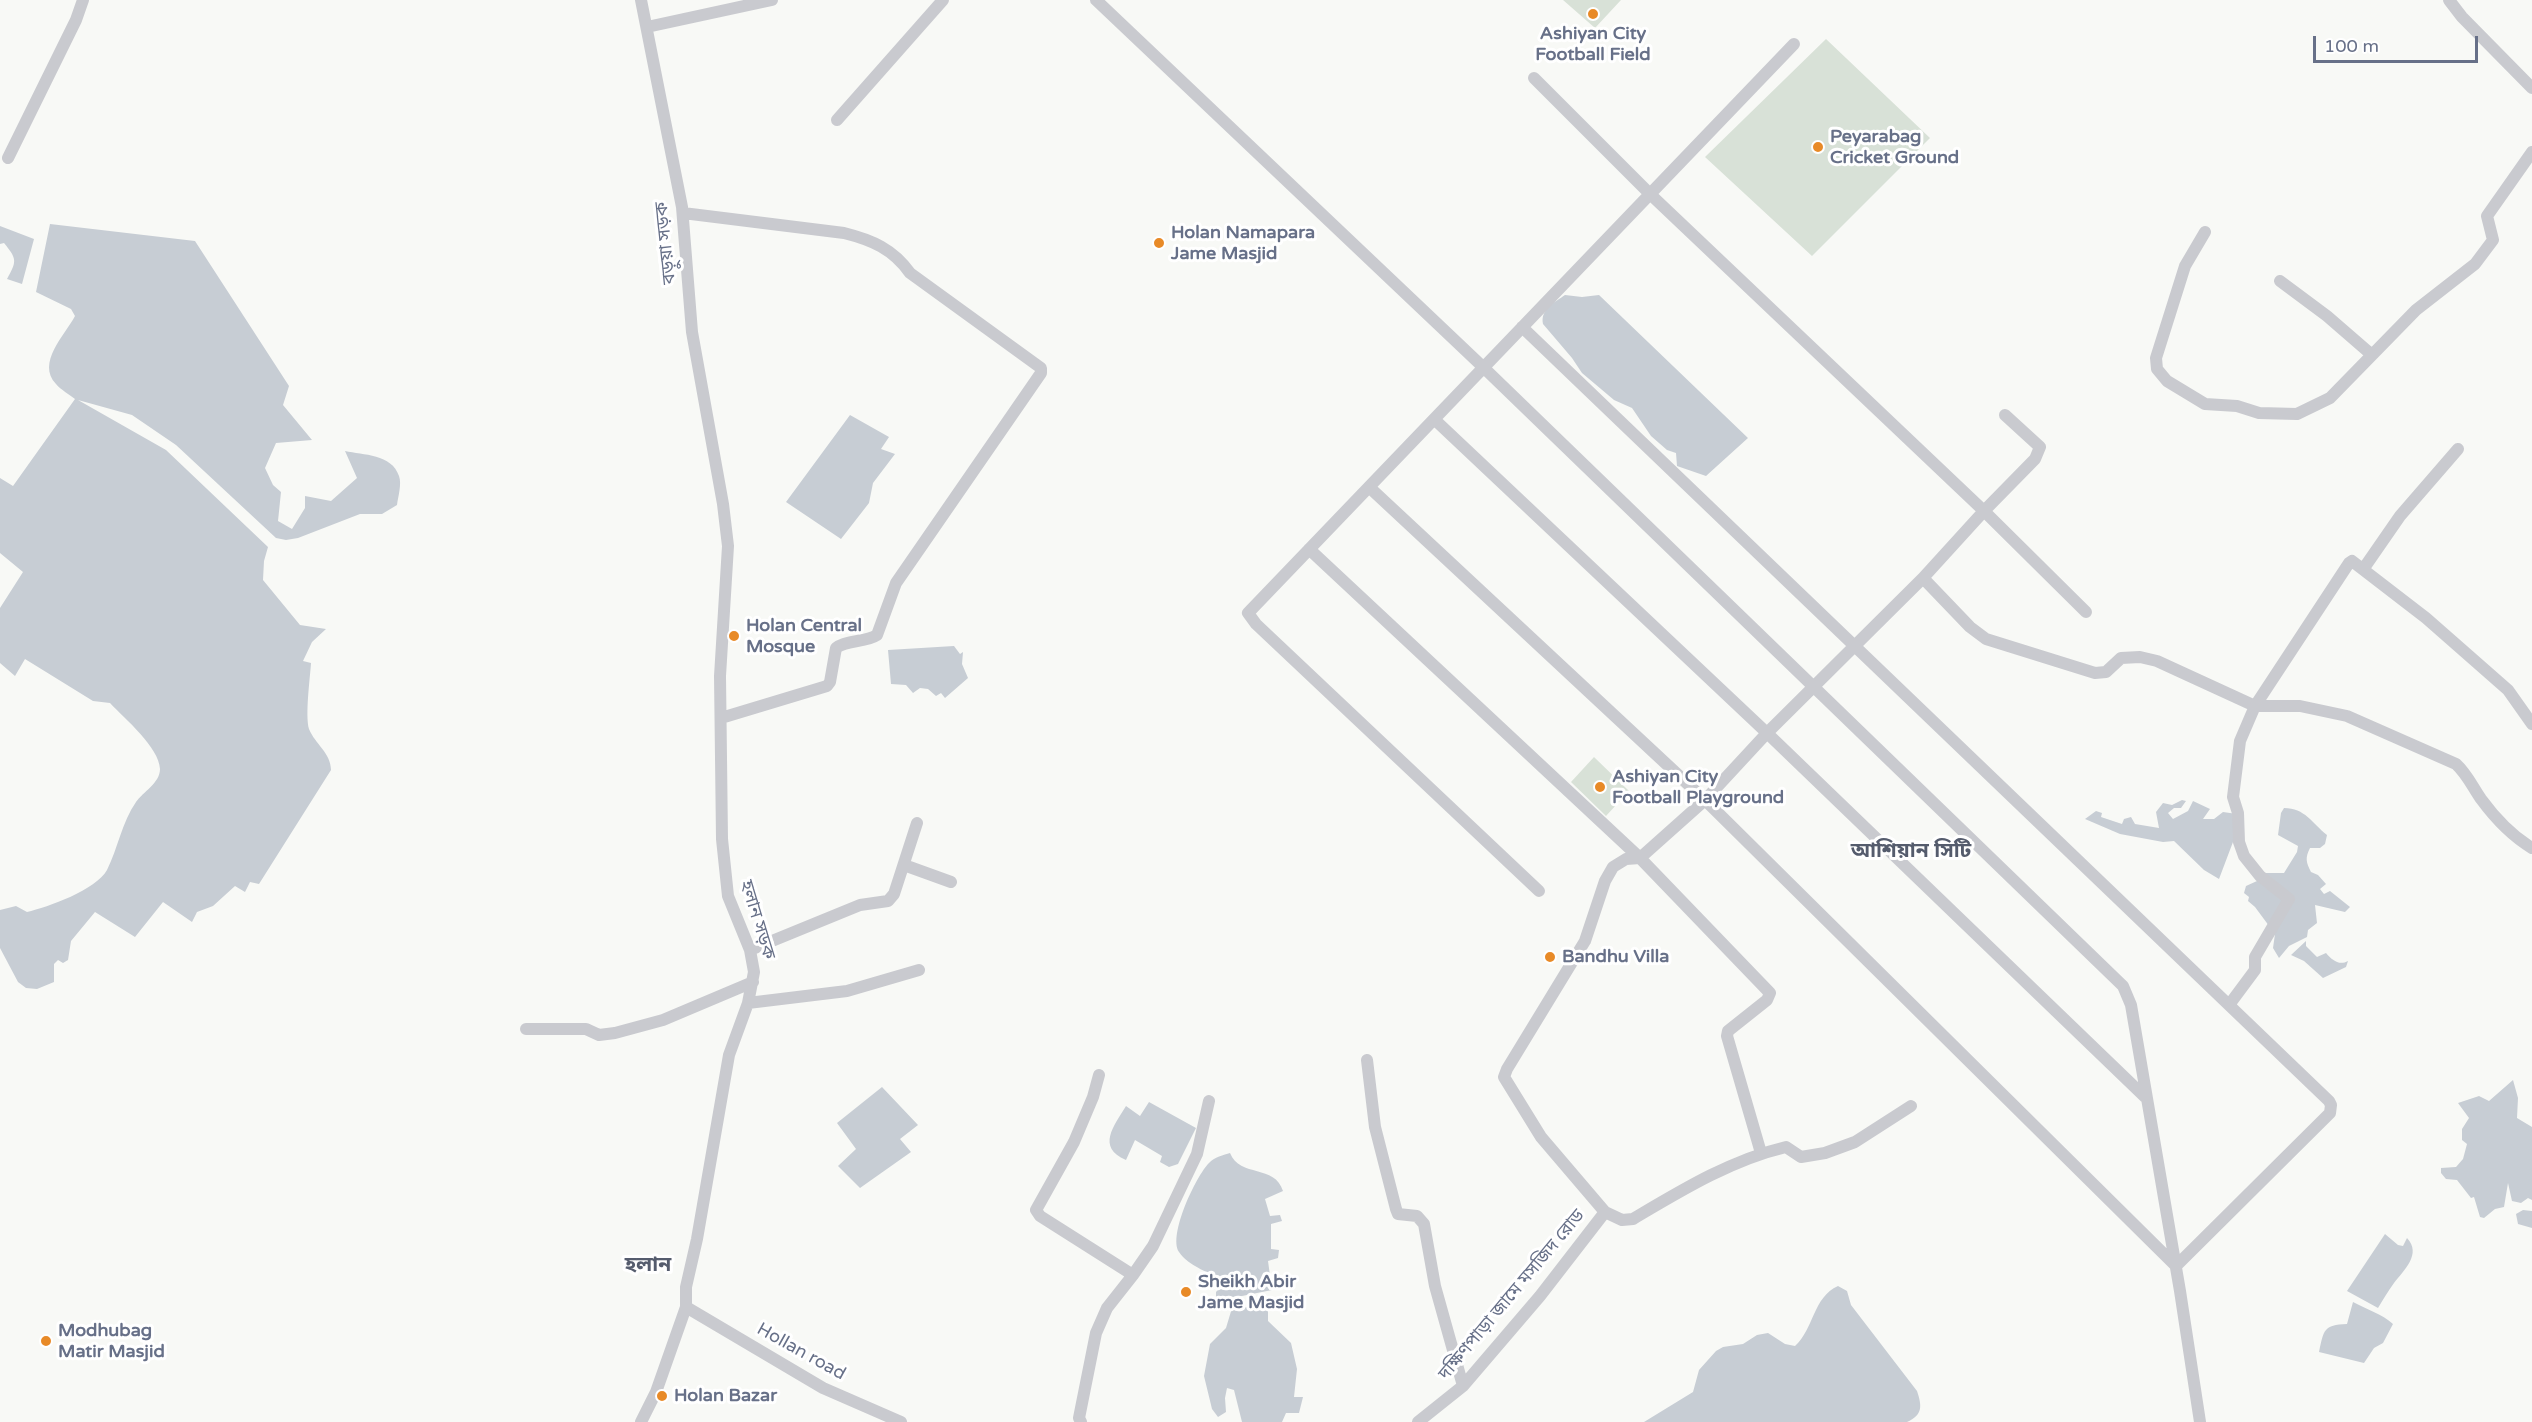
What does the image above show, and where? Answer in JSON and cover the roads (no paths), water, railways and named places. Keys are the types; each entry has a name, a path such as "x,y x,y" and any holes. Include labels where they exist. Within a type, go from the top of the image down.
{"street":[{"path":"8,158 76,20 83,0"},
{"name":"বড়ুয়া সড়ক","path":"641,0 683,213 692,332 720,484"},
{"path":"647,27 772,0"},
{"path":"837,120 943,0"},
{"path":"1096,0 1484,367 2122,986 2131,1005 2200,1422"},
{"path":"2449,0 2462,17 2532,88"},
{"path":"1539,891 1250,618 1248,613 1794,44"},
{"path":"1534,78 1650,194 1984,511 2086,612"},
{"path":"2205,232 2185,266 2156,358 2157,369 2167,381 2205,404 2236,406 2259,413 2297,414 2330,398 2416,309 2475,264 2493,240 2487,216 2532,152"},
{"path":"683,213 844,233 870,240 888,249 910,273 1041,368 1041,373 896,582 877,635 870,640 842,644 836,648 830,682 827,686 721,718"},
{"path":"2280,281 2327,315 2372,355"},
{"path":"1522,327 2329,1101 2330,1113 2176,1266"},
{"path":"1640,858 1705,800 1767,733 1923,578 2035,459 2040,447 2005,415"},
{"path":"1434,420 1767,733 2145,1097"},
{"path":"2364,568 2400,516 2458,449"},
{"name":"হলান সড়ক","path":"641,1422 659,1384 686,1307 686,1287 697,1239 729,1055 748,1003 753,982 750,950 726,883 721,800 720,676 728,546 720,484"},
{"path":"1369,487 1705,800 2176,1266"},
{"path":"1309,549 1640,858 1770,993 1767,1000 1728,1031 1727,1036 1761,1153"},
{"path":"2229,1005 2255,970 2254,957 2289,899 2260,876 2244,856 2239,842 2238,813 2233,797 2240,741 2255,706 2349,562 2352,561 2364,568 2426,618 2508,690 2532,724"},
{"path":"1923,578 1970,627 1986,639 2100,674 2106,672 2117,660 2140,657 2157,661 2255,706 2300,706 2347,716 2456,764 2464,771 2481,799 2504,827 2532,848"},
{"path":"750,950 860,905 888,901 894,894 917,824"},
{"name":"দক্ষিণপাড়া জামে মসজিদ রোড","path":"1640,858 1626,859 1614,867 1605,881 1585,941 1504,1077 1541,1137 1605,1212 1622,1220 1633,1218 1701,1179 1761,1153 1786,1148 1801,1157 1826,1153 1855,1142 1911,1106"},
{"path":"904,865 951,882"},
{"path":"748,1003 847,991 919,969"},
{"path":"526,1029 586,1029 599,1035 615,1034 663,1020 753,982"},
{"path":"1367,1060 1375,1127 1396,1209 1402,1216 1418,1216 1424,1224 1435,1286 1463,1386"},
{"path":"1099,1075 1093,1097 1074,1142 1036,1210 1040,1216 1132,1275"},
{"path":"1081,1422 1079,1418 1096,1333 1107,1308 1153,1246 1197,1154 1209,1101"},
{"name":"দক্ষিণপাড়া জামে মসজিদ রোড","path":"1418,1422 1463,1386 1540,1296 1605,1212"},
{"name":"Hollan road","path":"686,1307 823,1388 901,1422"}],"place":[{"name":"Ashiyan City Football Field","path":"1593,14"},
{"name":"Peyarabag Cricket Ground","path":"1818,147"},
{"name":"Holan Namapara Jame Masjid","path":"1159,243"},
{"name":"Holan Central Mosque","path":"734,636"},
{"name":"Ashiyan City Football Playground","path":"1600,787"},
{"name":"Bandhu Villa","path":"1550,957"},
{"name":"Sheikh Abir Jame Masjid","path":"1186,1292"},
{"name":"Modhubag Matir Masjid","path":"46,1341"},
{"name":"Holan Bazar","path":"662,1396"}],"district":[{"name":"আশিয়ান সিটি","path":"1911,851"},
{"name":"হলান","path":"648,1265"}]}
